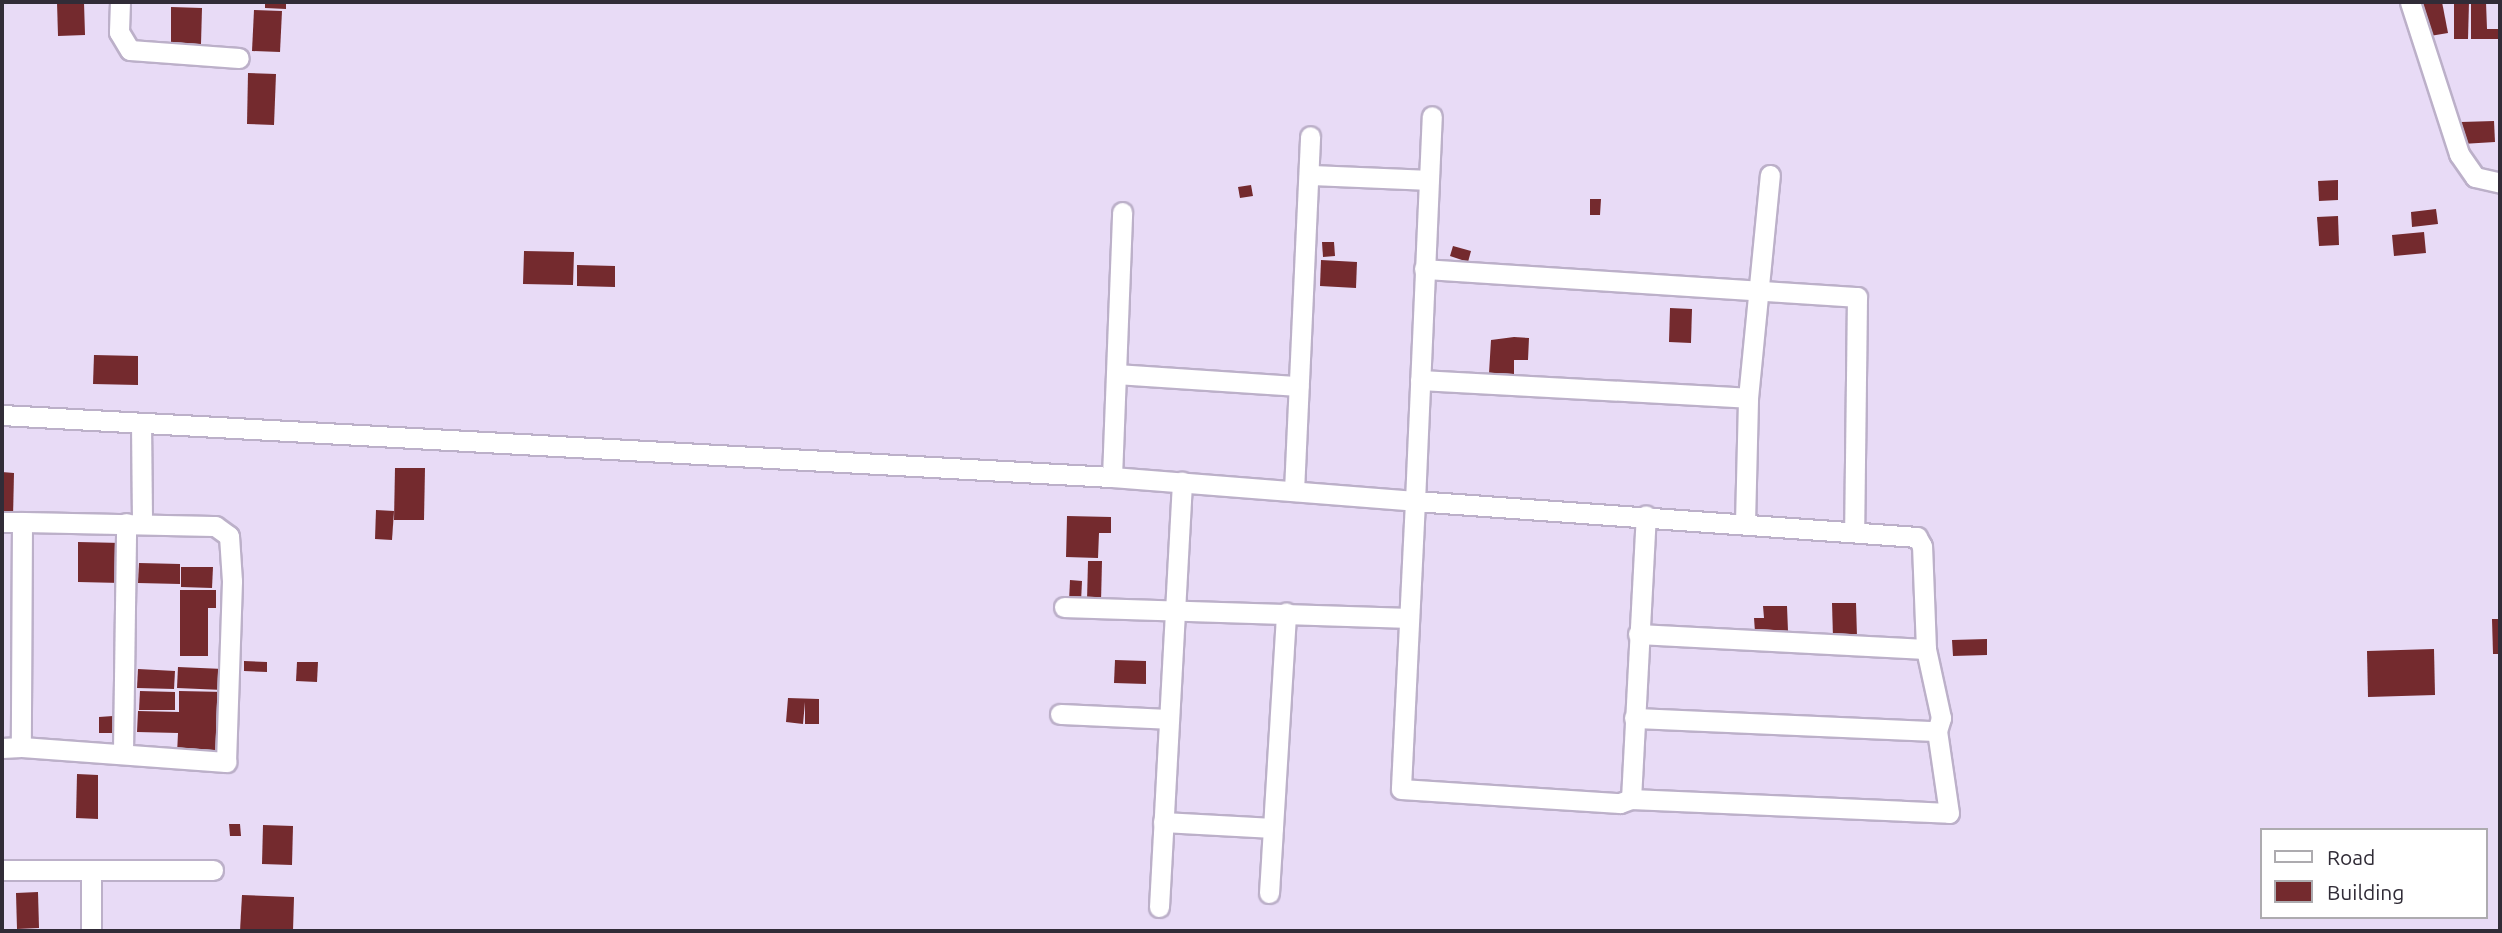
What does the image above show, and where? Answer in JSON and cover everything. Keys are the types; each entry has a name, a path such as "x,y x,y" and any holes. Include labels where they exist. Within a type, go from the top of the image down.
{"street":[{"path":"120,2 119,32 130,50 239,58"},
{"path":"2410,2 2459,154 2475,177 2500,183"},
{"path":"2,415 1112,477 1415,501 1854,530 1917,537 1922,546 1926,649 1941,718 1937,731 1949,813 1631,799 1620,803 1401,789 1415,501 1427,180 1432,116"},
{"path":"1294,491 1310,136"},
{"path":"1745,523 1748,398 1761,294 1770,174"},
{"path":"1309,175 1427,180"},
{"path":"1112,477 1122,212"},
{"path":"1424,269 1761,294 1857,298 1854,530"},
{"path":"1116,374 1299,386"},
{"path":"1420,380 1748,398"},
{"path":"123,751 141,423"},
{"path":"1159,907 1182,482"},
{"path":"1631,799 1646,515"},
{"path":"2,522 22,522 134,523 215,526 229,536 229,729 226,762 123,751 11,747 22,522"},
{"path":"1064,607 1409,618"},
{"path":"1269,893 1286,613"},
{"path":"1638,634 1926,649"},
{"path":"1060,714 1169,719"},
{"path":"1634,718 1937,731"},
{"path":"1163,822 1273,828"},
{"path":"2,870 213,870"},
{"path":"91,870 91,931"}],"building":[{"path":"57,2 84,2 85,35 58,36"},
{"path":"265,2 286,2 286,9 265,8"},
{"path":"2418,2 2442,2 2448,33 2424,37"},
{"path":"2454,2 2469,2 2468,39 2454,39"},
{"path":"2471,2 2486,2 2487,29 2500,29 2500,39 2471,39"},
{"path":"171,7 202,8 201,44 171,44"},
{"path":"254,10 282,11 280,52 252,51"},
{"path":"248,73 276,74 274,125 247,124"},
{"path":"2494,121 2495,142 2462,144 2461,122"},
{"path":"2338,180 2338,200 2319,201 2318,181"},
{"path":"1251,185 1253,196 1240,198 1238,187"},
{"path":"1590,199 1601,199 1600,215 1590,215"},
{"path":"2436,209 2438,224 2412,227 2411,212"},
{"path":"2338,216 2339,245 2319,246 2317,217"},
{"path":"2424,232 2426,253 2394,256 2392,235"},
{"path":"1322,242 1334,242 1335,256 1323,257"},
{"path":"1453,246 1471,251 1468,262 1450,256"},
{"path":"524,251 574,252 573,285 523,284"},
{"path":"1321,260 1357,262 1356,288 1320,286"},
{"path":"577,265 615,266 615,287 577,286"},
{"path":"1670,308 1692,309 1691,343 1669,342"},
{"path":"1529,338 1528,360 1514,360 1514,374 1489,373 1491,340"},
{"path":"94,355 138,356 138,385 93,384"},
{"path":"395,468 425,468 424,520 394,520"},
{"path":"2,472 14,473 13,518 2,517"},
{"path":"376,510 394,511 392,540 375,539"},
{"path":"1067,516 1111,517 1111,533 1099,533 1098,558 1066,557"},
{"path":"78,542 122,543 121,583 78,582"},
{"path":"1088,561 1102,561 1101,602 1087,601"},
{"path":"139,563 180,564 180,584 138,583"},
{"path":"181,567 213,567 212,588 181,587"},
{"path":"1070,580 1082,581 1081,602 1069,601"},
{"path":"180,590 216,590 216,608 208,608 208,656 180,656"},
{"path":"1832,603 1856,603 1857,637 1833,638"},
{"path":"1763,606 1787,606 1788,631 1755,632 1754,618 1764,618"},
{"path":"2492,619 2500,619 2500,654 2493,654"},
{"path":"1987,639 1987,655 1953,656 1952,640"},
{"path":"2434,649 2435,695 2368,697 2367,651"},
{"path":"1115,660 1146,661 1146,684 1114,683"},
{"path":"244,661 267,662 267,672 244,671"},
{"path":"297,662 318,662 317,682 296,681"},
{"path":"178,667 223,669 223,690 177,688"},
{"path":"138,669 175,671 174,689 137,688"},
{"path":"140,691 175,692 175,710 139,710"},
{"path":"179,691 224,692 223,755 177,754 178,733 137,732 138,711 179,712"},
{"path":"788,698 819,699 819,724 805,724 805,702 803,724 786,722"},
{"path":"113,716 113,733 99,733 99,717"},
{"path":"77,774 98,775 98,819 76,818"},
{"path":"229,824 240,824 241,836 230,836"},
{"path":"263,825 293,826 292,865 262,864"},
{"path":"38,892 39,928 17,929 16,893"},
{"path":"242,895 294,897 293,931 240,931"}]}
